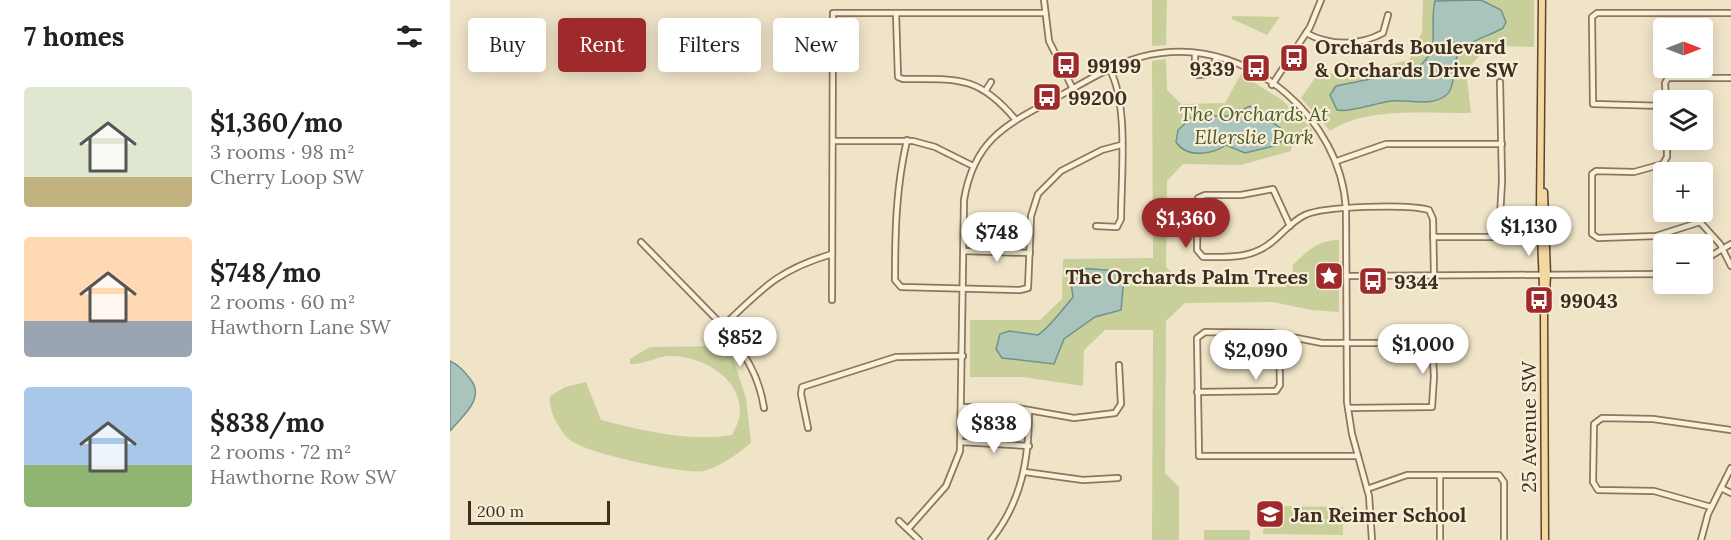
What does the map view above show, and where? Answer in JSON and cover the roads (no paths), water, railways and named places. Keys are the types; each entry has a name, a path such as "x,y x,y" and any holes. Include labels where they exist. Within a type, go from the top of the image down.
{"main road":[{"name":"25 Avenue SW","path":"1542,0 1542,179 1546,207 1545,540"}],"street":[{"path":"1044,0 1049,41 1073,89"},
{"path":"1272,85 1306,33 1321,0"},
{"path":"832,300 833,13 1044,14"},
{"path":"1653,106 1593,104 1591,43 1593,15 1597,13 1731,14"},
{"path":"896,14 898,77 903,80 955,80 986,90 1016,119"},
{"path":"1306,33 1328,42 1358,41 1383,33 1388,15"},
{"path":"1195,52 1195,71 1198,75 1208,74 1217,57"},
{"path":"908,529 946,486 956,468 961,442 964,200 973,166 988,141 1016,119 1110,70 1150,54 1195,52 1237,64 1272,85 1311,118 1324,135 1337,161 1346,209 1348,408 1367,489 1372,540"},
{"path":"1096,226 1115,227 1120,223 1120,102 1110,70"},
{"path":"1665,90 1665,83 1671,78 1731,78"},
{"path":"986,90 991,82"},
{"path":"1433,237 1498,235 1501,229 1500,82"},
{"path":"833,141 907,140 935,147 973,166"},
{"path":"907,140 896,201 896,283 901,287 1026,289 1030,281 1032,207 1044,187 1061,171 1102,150 1121,146"},
{"path":"1337,161 1386,144 1502,144"},
{"path":"1667,150 1666,161 1634,172 1593,173 1591,231 1593,236 1656,236 1700,222 1723,250 1731,266"},
{"path":"1290,226 1273,189 1241,195 1205,195 1198,198 1199,254 1203,257 1259,254 1290,226 1311,213 1346,209 1429,210 1433,219 1434,275"},
{"path":"641,242 723,326 752,364 761,387 764,408"},
{"path":"1713,255 1731,244"},
{"path":"964,251 1030,253"},
{"path":"723,326 768,282 801,263 832,254"},
{"path":"1346,276 1653,274"},
{"path":"1348,408 1432,407 1434,350 1432,345 1426,342 1313,342 1280,334 1200,333 1197,340 1197,450 1201,457 1358,456"},
{"path":"1197,392 1276,391 1280,385 1280,334"},
{"path":"808,428 801,394 802,387 899,356 963,356"},
{"path":"962,407 1029,410 1074,418 1118,412 1121,404 1119,364"},
{"path":"991,540 1010,511 1025,472 1029,446 1029,410"},
{"path":"1711,507 1659,492 1596,488 1593,482 1593,427 1596,419 1653,419 1731,430"},
{"path":"961,442 1029,446"},
{"path":"1701,540 1711,507 1731,468"},
{"path":"1025,472 1083,480 1118,478"},
{"path":"1367,489 1402,476 1494,474 1502,477 1504,540"},
{"path":"1440,475 1440,540"},
{"path":"1721,488 1731,493"},
{"path":"899,521 920,540"}],"water":[{"path":"1481,0 1501,10 1506,22 1503,28 1461,51 1457,57 1451,88 1445,96 1432,101 1391,101 1355,109 1337,110 1330,95 1336,86 1415,70 1424,62 1432,46 1435,1"},
{"path":"1250,106 1283,130 1286,135 1278,145 1245,153 1226,145 1214,151 1193,153 1176,142 1178,130 1193,116 1230,116"},
{"path":"1078,268 1119,271 1124,277 1121,310 1095,317 1064,339 1054,364 1002,358 996,349 1000,334 1009,331 1038,335 1042,332 1073,297 1070,275"},
{"path":"450,361 462,369 471,380 475,387 475,394 471,407 450,431"}],"place":[{"name":"Orchards Boulevard & Orchards Drive SW","path":"1294,58"},
{"name":"99199","path":"1066,65"},
{"name":"9339","path":"1256,68"},
{"name":"99200","path":"1047,97"},
{"name":"The Orchards Palm Trees","path":"1329,276"},
{"name":"9344","path":"1373,281"},
{"name":"99043","path":"1539,300"},
{"name":"Jan Reimer School","path":"1270,514"}],"park label":[{"name":"The Orchards At Ellerslie Park","path":"1254,124"}]}
